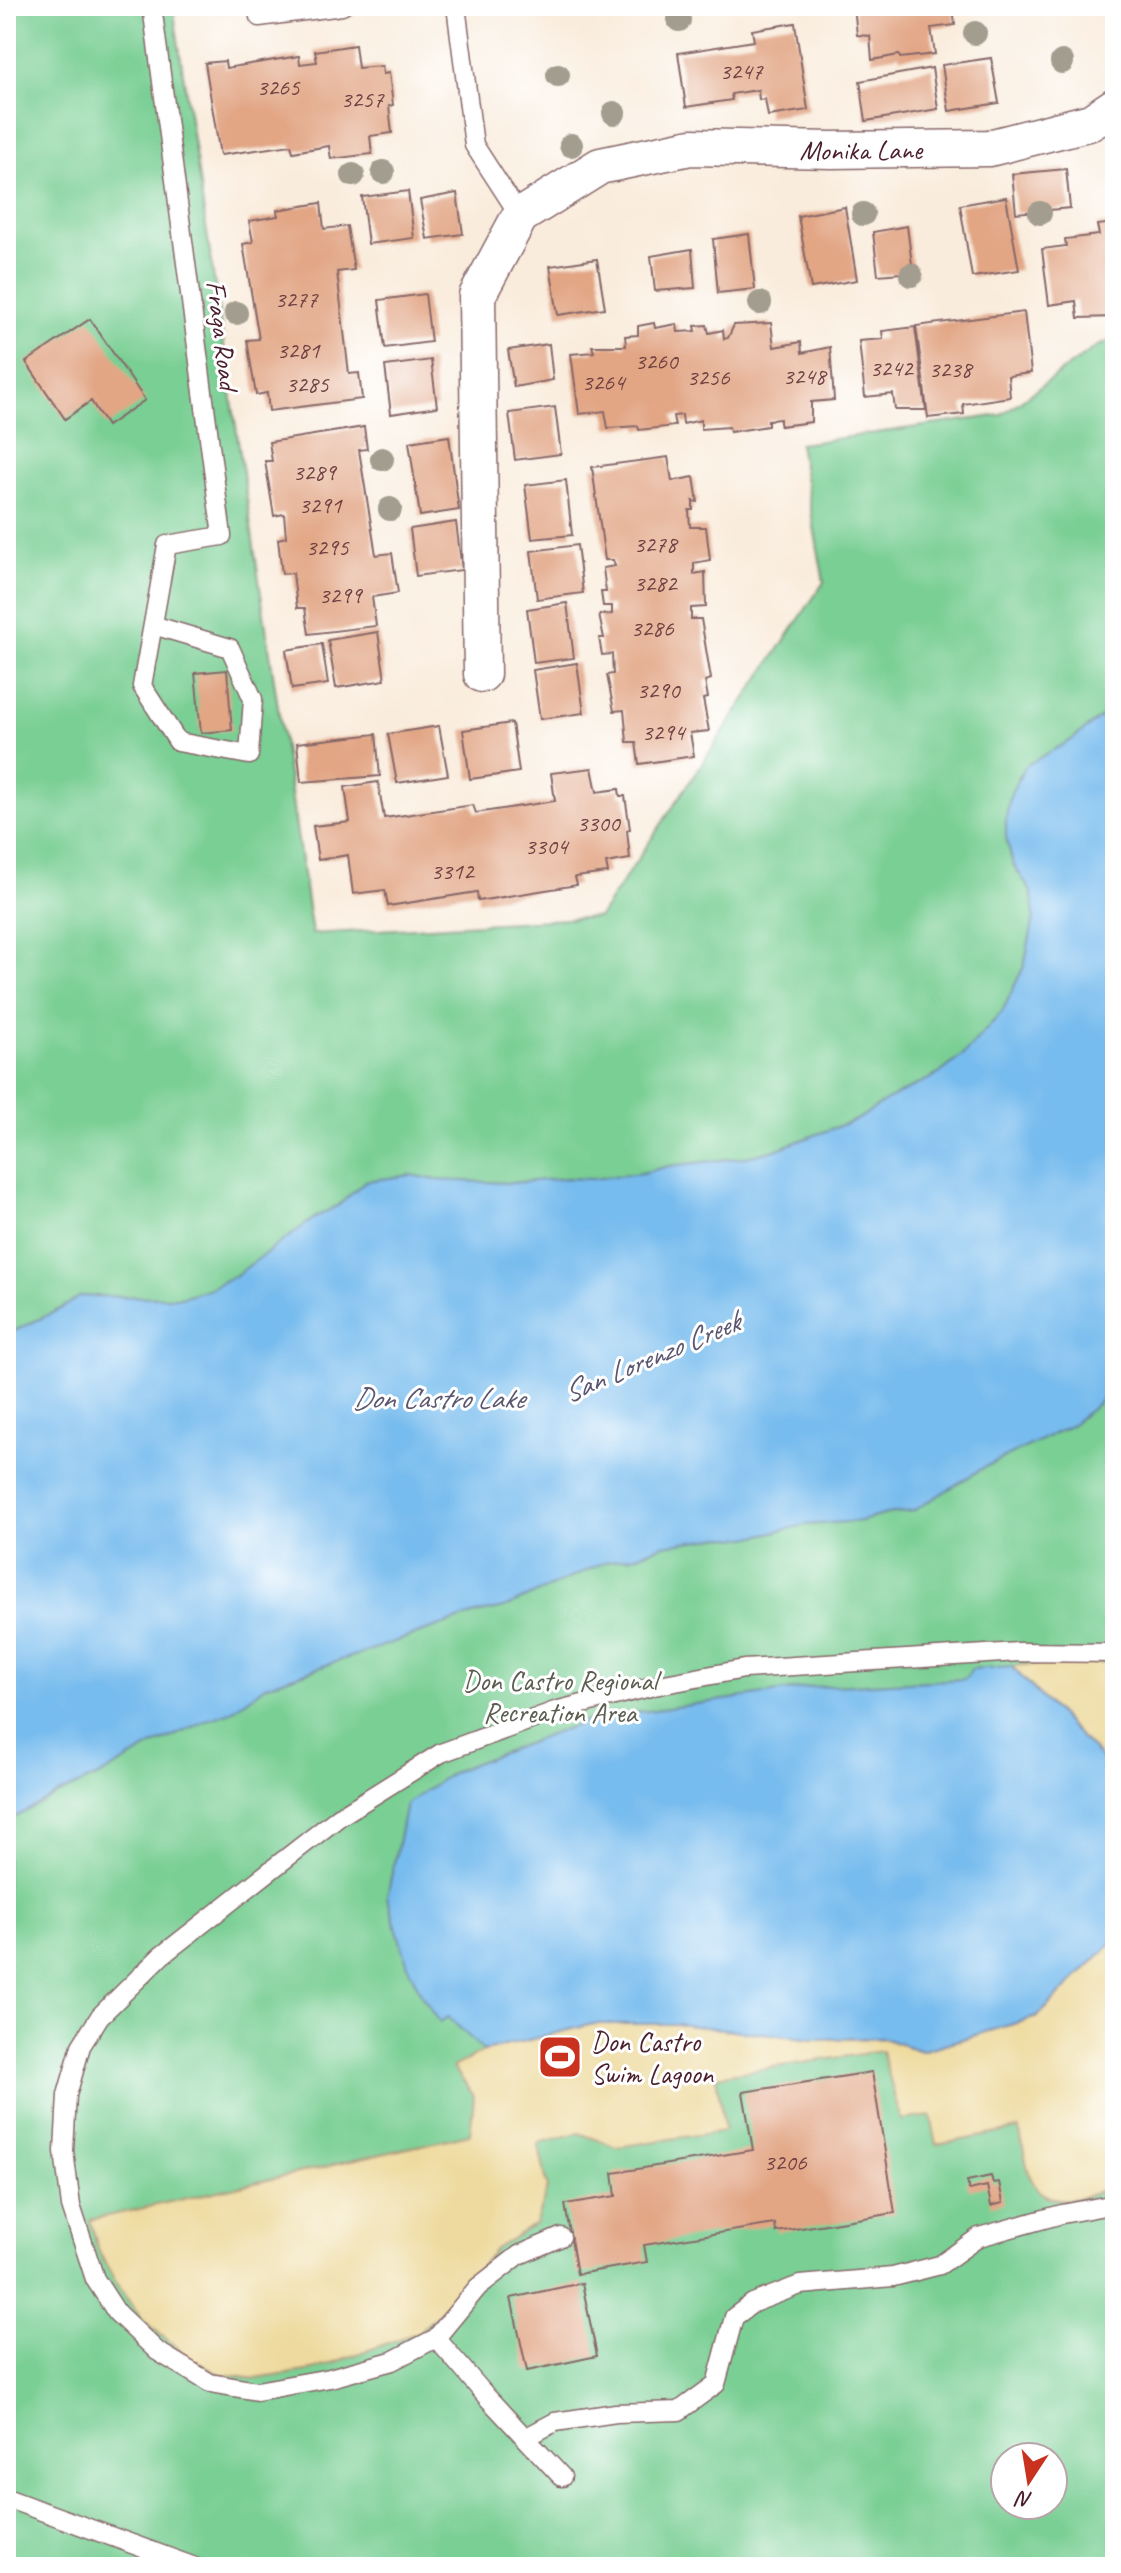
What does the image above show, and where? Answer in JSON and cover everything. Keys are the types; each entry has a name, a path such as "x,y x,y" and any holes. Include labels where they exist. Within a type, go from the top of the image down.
{"street":[{"name":"Monika Lane","path":"520,216 600,166 691,147 831,150 989,148 1091,122 1115,106"},
{"path":"482,674 477,296 520,216"}],"lane":[{"name":"Fraga Road","path":"152,6 222,536 167,545 142,686 178,742 249,755 253,699 230,648 153,625"},
{"path":"259,17 342,6"},
{"path":"456,6 474,145 520,216"},
{"path":"561,2237 519,2255 478,2287 436,2338 392,2361 330,2378 257,2391 210,2383 157,2351 117,2313 95,2279 71,2206 64,2151 67,2095 81,2046 100,2016 161,1956 339,1817 441,1753 555,1711 654,1686 744,1669 1019,1652 1115,1653"},
{"path":"525,2438 555,2422 616,2413 679,2411 716,2384 734,2317 753,2303 800,2285 893,2277 940,2265 979,2237 1062,2214 1115,2204"},
{"path":"436,2338 562,2477"},
{"path":"6,2498 195,2567"}],"green space":[{"name":"Don Castro Regional Recreation Area","path":"6,6 173,6 312,934 599,917 824,582 799,444 1001,415 1096,347 1115,339 1115,2567 6,2567"}],"sand":[{"path":"1058,1662 1115,1663 1115,1811 1103,1760 1011,1666"},
{"path":"1115,1940 1115,2185 1093,2194 1057,2199 1038,2190 1029,2173 1019,2129 937,2145 931,2116 901,2120 882,2051 716,2076 725,2131 617,2147 579,2133 538,2143 548,2187 535,2224 494,2250 453,2300 419,2332 313,2370 256,2379 218,2374 186,2355 145,2322 119,2288 99,2252 90,2220 470,2134 474,2096 453,2067 484,2051 593,2024 676,2024 816,2039 883,2038 921,2051 1037,2017"}],"water":[{"name":"Don Castro Lake","path":"1115,711 1115,1383 1094,1407 1068,1427 985,1467 913,1511 861,1521 805,1525 748,1538 723,1537 663,1545 636,1556 605,1562 504,1608 476,1614 265,1686 231,1712 152,1746 6,1822 6,1335 81,1296 181,1297 208,1289 236,1275 316,1217 339,1205 365,1181 412,1175 436,1180 511,1183 591,1179 746,1157 772,1151 858,1119 887,1100 939,1074 964,1054 1002,1012 1024,966 1034,918 1032,893 1013,864 1006,837 1011,793 1025,766"},
{"name":"Don Castro Swim Lagoon","path":"1011,1666 1103,1760 1115,1811 1115,1940 1037,2017 921,2051 883,2038 816,2039 676,2024 593,2024 484,2051 448,2017 440,2022 423,1998 409,1969 387,1897 406,1804 454,1771 592,1719 814,1687 965,1679 972,1669"}],"building":[{"path":"854,6 953,6 955,25 931,28 935,54 900,58 899,55 872,60 870,36 857,35"},
{"path":"795,23 808,110 768,116 765,99 759,100 758,90 731,94 732,100 686,107 678,53 754,41 752,30"},
{"path":"355,45 358,68 382,66 383,74 389,73 392,133 370,136 372,154 331,159 329,146 293,152 291,145 220,155 205,63 225,61 226,68 299,56 300,64 317,62 315,51"},
{"path":"991,58 999,103 949,111 942,65"},
{"path":"932,68 938,109 866,121 860,81"},
{"path":"1066,169 1070,208 1016,213 1012,174"},
{"path":"408,191 414,238 368,244 362,197"},
{"path":"457,193 463,234 427,239 420,200"},
{"path":"1006,197 1019,270 972,277 960,205"},
{"path":"321,203 324,229 347,226 354,270 337,272 349,374 359,373 362,399 269,411 267,393 256,395 247,340 259,339 243,244 253,242 249,221 278,216 277,210"},
{"path":"845,207 857,280 811,288 798,216"},
{"path":"1115,223 1115,317 1078,318 1076,301 1049,305 1042,249 1066,246 1065,239 1099,235 1097,225"},
{"path":"907,226 913,272 878,275 873,232"},
{"path":"749,234 755,289 718,293 713,239"},
{"path":"692,249 695,288 655,291 651,256"},
{"path":"597,259 605,308 558,315 550,266"},
{"path":"425,294 431,342 385,348 379,300"},
{"path":"1024,312 1031,373 1008,376 1010,397 963,404 964,414 928,418 916,326"},
{"path":"90,319 145,400 107,426 91,401 65,419 26,362"},
{"path":"654,323 655,328 677,324 678,332 696,331 695,326 707,325 709,333 723,330 724,339 728,338 734,325 771,323 774,347 801,342 802,353 830,347 834,400 811,402 811,422 780,426 780,419 768,420 768,426 730,432 729,427 701,429 701,420 683,424 682,415 673,416 675,426 639,430 638,426 608,428 605,411 579,414 571,354 594,352 592,346 626,346 625,336 638,335 638,326"},
{"path":"915,327 926,410 895,410 893,394 865,397 859,341 883,339 882,331"},
{"path":"549,344 553,380 514,387 508,350"},
{"path":"431,360 437,407 391,414 385,366"},
{"path":"555,407 561,454 515,460 509,413"},
{"path":"364,427 367,449 359,450 376,555 392,553 398,593 372,597 376,626 309,634 305,608 297,608 293,573 282,574 278,539 286,537 284,514 274,516 265,461 272,461 269,442"},
{"path":"449,436 459,510 420,516 409,442"},
{"path":"668,457 672,481 694,477 698,502 693,501 693,510 689,510 690,527 706,527 710,560 694,563 694,574 705,572 706,607 691,608 691,619 701,619 711,679 705,681 708,698 703,699 709,731 690,733 694,756 639,764 636,742 627,742 624,710 614,711 607,675 613,674 612,654 602,655 599,638 604,638 599,615 612,614 612,606 603,606 601,592 606,592 603,568 615,566 613,560 605,560 592,467"},
{"path":"566,480 572,535 532,539 525,485"},
{"path":"456,522 462,570 416,576 410,529"},
{"path":"577,545 583,593 537,599 531,551"},
{"path":"567,603 574,658 534,663 527,609"},
{"path":"378,632 385,680 336,688 328,640"},
{"path":"322,644 328,684 292,689 286,650"},
{"path":"577,663 584,713 540,719 533,670"},
{"path":"227,670 232,730 201,733 195,673"},
{"path":"512,723 519,772 470,779 463,730"},
{"path":"439,726 448,775 397,783 388,734"},
{"path":"376,734 380,776 301,782 297,743"},
{"path":"592,768 597,792 619,789 620,796 625,796 630,859 606,863 608,873 575,877 577,885 478,901 477,892 388,906 385,890 353,894 348,855 318,860 313,826 350,822 345,787 378,782 384,818 473,805 476,813 555,801 551,773"},
{"path":"872,2072 895,2213 776,2232 775,2224 644,2245 647,2262 577,2274 565,2204 616,2196 613,2173 753,2150 743,2092"},
{"path":"991,2176 993,2183 999,2182 1003,2203 991,2206 987,2186 969,2190 967,2181"},
{"path":"582,2283 597,2356 527,2371 511,2298"}],"place":[{"name":"Don Castro Swim Lagoon","path":"560,2057"}],"water label":[{"name":"San Lorenzo Creek","path":"651,1357"}]}
